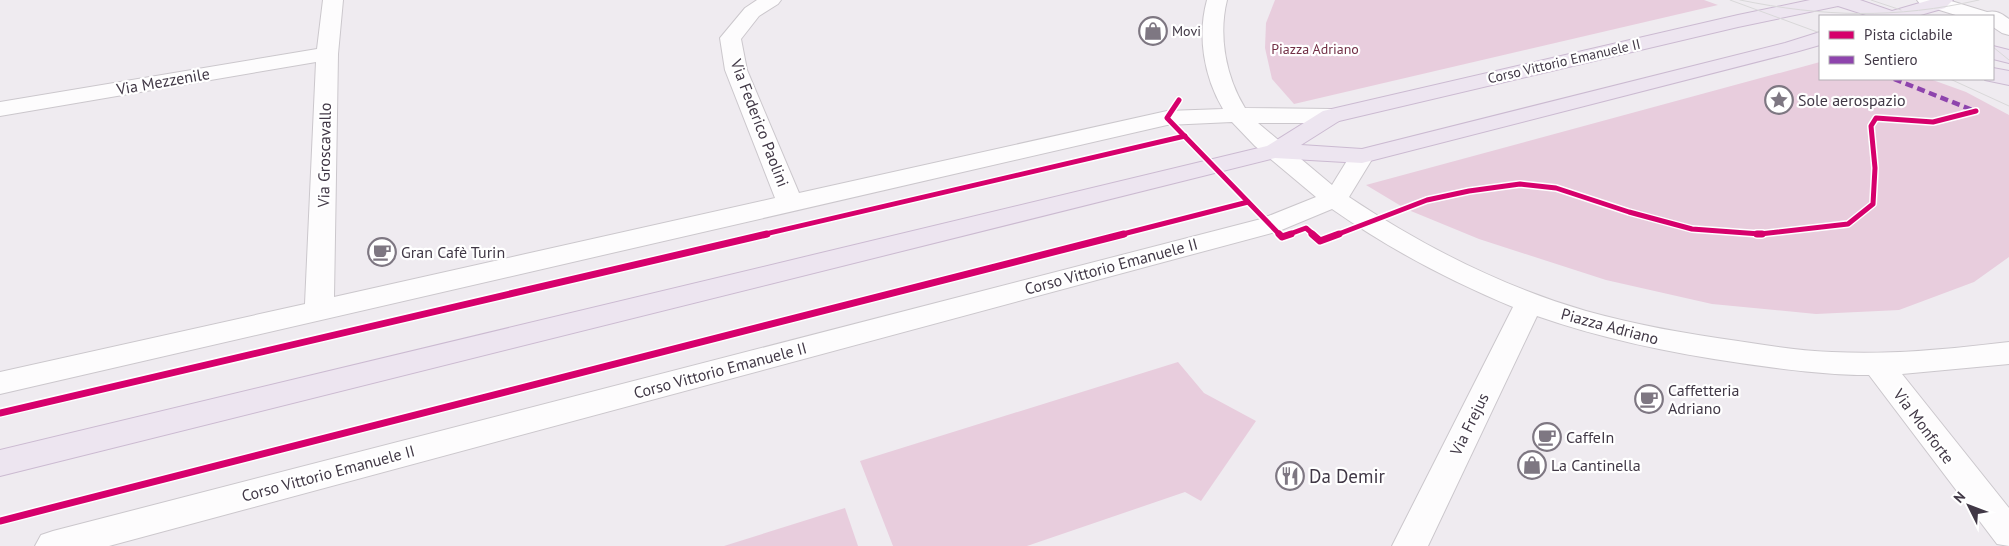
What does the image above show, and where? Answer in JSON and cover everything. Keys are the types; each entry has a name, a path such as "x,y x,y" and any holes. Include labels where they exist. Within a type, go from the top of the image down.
{"main road":[{"path":"1772,0 1802,4 1819,15"},
{"path":"1839,0 1885,15"},
{"name":"Corso Vittorio Emanuele II","path":"1275,151 1331,116 1802,4 1839,0"},
{"path":"1899,15 1936,1"},
{"name":"Corso Vittorio Emanuele II","path":"0,462 1275,151 1362,156 1783,50 1819,38"},
{"path":"1994,52 2009,58"}],"street":[{"name":"Via Groscavallo","path":"318,311 326,54 332,0"},
{"name":"Via Federico Paolini","path":"771,0 752,12 730,38 736,70 790,203"},
{"name":"Piazza Adriano","path":"1217,0 1213,30 1215,58 1222,85 1238,114 1275,151 1335,199 1371,222 1450,267 1529,303 1639,336 1808,362 1877,364 1945,361 2009,353"},
{"path":"1975,0 1992,15"},
{"path":"1936,1 1976,15"},
{"name":"Via Mezzenile","path":"0,109 326,54"},
{"name":"Corso Vittorio Emanuele II","path":"0,383 1167,118 1238,114 1331,116"},
{"path":"1335,199 1362,156"},
{"name":"Corso Vittorio Emanuele II","path":"53,546 1270,225 1335,199"},
{"name":"Via Frejus","path":"1410,546 1529,303"},
{"name":"Via Monforte","path":"1877,364 2009,534"}],"green space":[{"name":"Piazza Adriano","path":"1275,0 1704,0 1718,5 1294,104 1272,79 1265,48 1266,23"},
{"path":"1819,62 1819,80 1933,80 1966,92 2009,115 2009,257 1974,282 1899,310 1816,314 1712,304 1606,280 1479,239 1406,209 1366,185"},
{"path":"1178,362 1204,393 1256,421 1201,501 1185,492 1027,546 893,546 860,461"},
{"path":"845,508 858,546 724,546"}],"tram line":[{"path":"1730,0 1819,33"},
{"path":"1740,0 1801,10 1860,13 1918,10 1979,0"},
{"path":"1871,0 1901,10"},
{"path":"1994,48 2009,60"},
{"path":"1952,80 2009,106"}],"marked path":[{"path":"1897,80 1975,111"}],"cycle path":[{"path":"1179,100 1167,118 1282,237 1306,228 1320,241 1427,200 1469,191 1520,184 1556,188 1629,212 1692,229 1760,234 1848,224 1873,204 1875,168 1871,126 1876,118 1933,122 1976,111"},
{"path":"0,413 1185,136"},
{"path":"0,521 1248,202"}],"place":[{"name":"Movi","path":"1153,31"},
{"name":"Sole aerospazio","path":"1779,100"},
{"name":"Gran Cafè Turin","path":"382,252"},
{"name":"Caffetteria Adriano","path":"1649,399"},
{"name":"CaffeIn","path":"1547,437"},
{"name":"La Cantinella","path":"1532,465"},
{"name":"Da Demir","path":"1290,476"}]}
